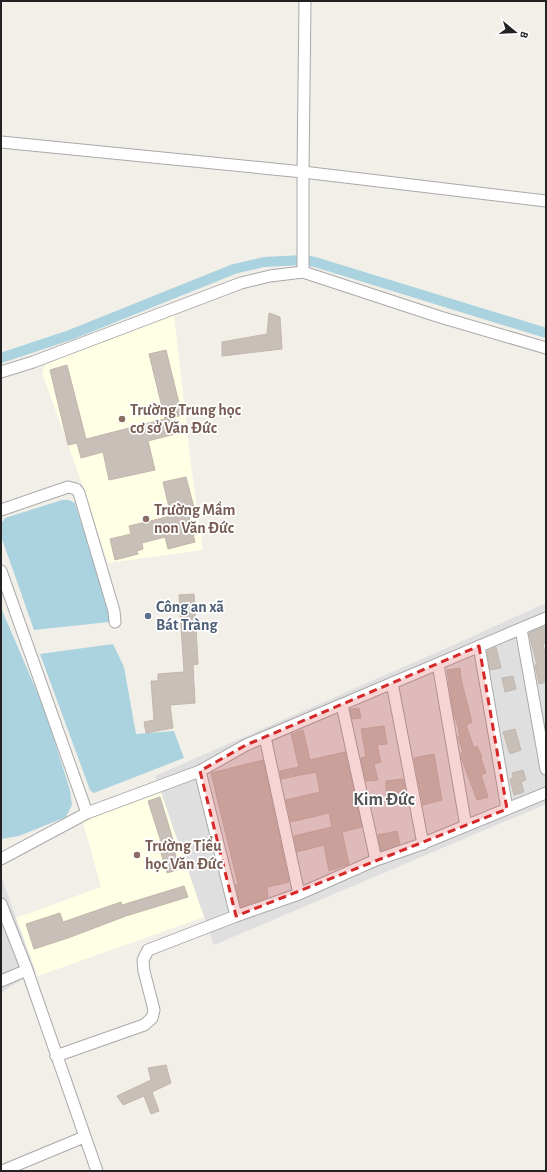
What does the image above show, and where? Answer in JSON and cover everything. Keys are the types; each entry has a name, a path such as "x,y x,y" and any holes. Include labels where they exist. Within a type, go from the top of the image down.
{"street":[{"path":"303,269 305,1"},
{"path":"1,142 303,172 546,201"},
{"path":"1,372 33,362 241,283 303,269 440,317 546,348"},
{"path":"1,510 68,488 76,489 79,493 114,611 115,622"},
{"path":"1,571 87,813"},
{"path":"1,859 87,813 200,771 246,745 546,618"},
{"path":"521,629 546,769"},
{"path":"479,646 507,809"},
{"path":"438,664 466,826"},
{"path":"392,684 423,844"},
{"path":"342,704 376,860"},
{"path":"265,737 299,894"},
{"path":"200,771 236,916"},
{"path":"56,1056 144,1024 152,1018 154,1010 144,971 143,960 148,950 236,916 299,894 376,860 423,844 546,793"},
{"path":"1,904 27,970 97,1171"},
{"path":"1,981 27,970"},
{"path":"2,1171 84,1137"}],"highlighted area":[{"path":"479,646 507,809 236,916 200,771 246,745"}],"shaded area":[{"name":"Trường Trung học cơ sở Văn Đức","path":"174,314 191,465 203,550 108,563 84,489 42,373 46,364"},
{"path":"546,603 546,804 214,945 155,776"},
{"name":"Trường Tiểu học Văn Đức","path":"160,790 204,917 38,976 16,918 101,887 83,822"},
{"path":"1,876 35,971 1,993"}],"water":[{"path":"62,500 69,500 75,503 109,612 109,622 34,630 1,536 1,524 5,518"},
{"path":"1,608 44,708 70,790 72,805 66,817 19,836 1,839"},
{"path":"113,644 124,667 136,734 174,731 184,758 94,793 90,790 40,654"}],"building":[{"path":"269,313 280,317 282,349 222,356 222,342 267,334"},
{"path":"166,350 182,415 175,417 179,433 148,441 155,470 109,480 103,452 81,458 77,443 68,445 50,370 67,365 86,439 165,419 149,354"},
{"path":"186,477 196,515 189,517 195,542 168,549 165,537 142,543 143,549 137,551 138,554 115,560 110,539 131,534 129,526 171,516 163,482"},
{"path":"194,594 198,664 193,665 195,703 170,705 173,728 146,733 144,722 154,720 151,681 158,681 158,674 184,672 179,595"},
{"path":"546,626 546,643 543,644 546,658 546,682 539,684 535,665 537,665 529,633"},
{"path":"496,647 501,668 490,670 487,651"},
{"path":"460,668 461,679 472,722 466,725 474,748 477,746 482,757 481,758 486,773 481,775 488,797 477,800 461,757 461,753 463,752 458,737 460,736 454,715 447,670"},
{"path":"513,676 516,689 505,692 502,678"},
{"path":"359,708 361,718 352,719 350,709"},
{"path":"384,726 387,744 377,745 381,762 374,764 378,780 366,781 361,758 366,757 361,729"},
{"path":"515,729 521,750 510,754 503,732"},
{"path":"303,730 310,760 345,752 362,827 342,832 349,864 329,871 324,845 297,852 294,836 332,827 329,813 291,822 286,800 320,792 316,772 281,779 280,771 299,767 291,734"},
{"path":"434,754 442,800 423,805 414,758"},
{"path":"263,760 289,882 267,887 268,897 241,907 235,885 238,884 211,773"},
{"path":"523,770 526,780 521,782 524,792 514,795 510,779 513,778 512,773"},
{"path":"403,779 406,793 386,796 386,781"},
{"path":"160,797 180,869 167,873 159,846 162,845 148,801"},
{"path":"397,831 400,844 381,851 378,835"},
{"path":"184,886 188,897 126,916 34,949 26,924 60,913 63,922 121,902 122,905"},
{"path":"166,1065 171,1083 152,1092 159,1111 151,1114 144,1096 123,1105 117,1096 151,1080 148,1068"}],"waterway":[{"path":"1,358 70,335 234,269 264,262 303,260 315,262 546,333"}],"place":[{"name":"Trường Trung học cơ sở Văn Đức","path":"122,419"},
{"name":"Trường Mầm non Văn Đức","path":"146,519"},
{"name":"Công an xã Bát Tràng","path":"148,616"},
{"name":"Trường Tiểu học Văn Đức","path":"137,855"}],"district":[{"name":"Kim Đức","path":"384,800"}]}
